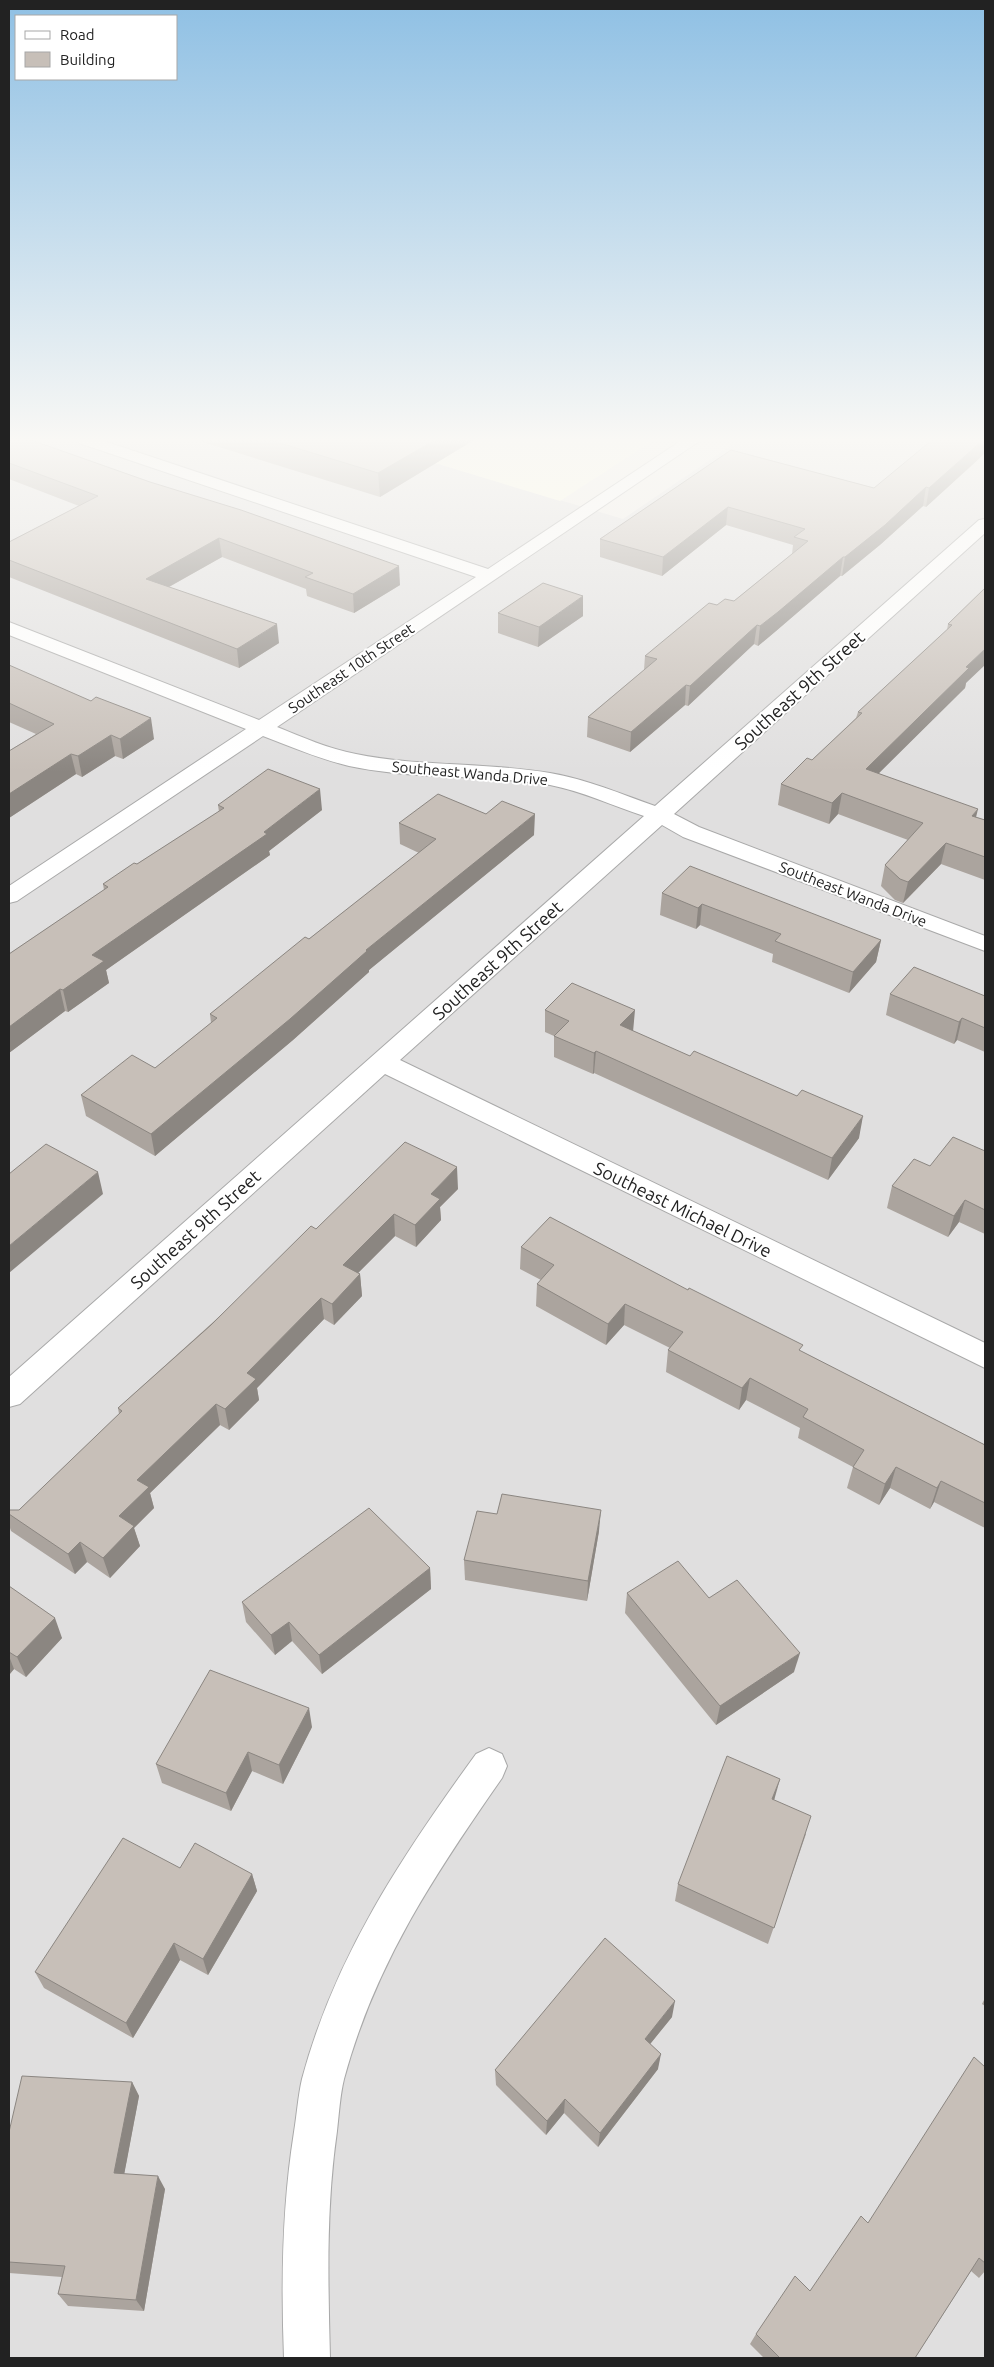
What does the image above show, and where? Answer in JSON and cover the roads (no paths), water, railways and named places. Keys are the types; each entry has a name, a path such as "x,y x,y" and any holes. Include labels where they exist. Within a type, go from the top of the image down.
{"street":[{"path":"416,550 489,575"},
{"name":"Southeast 10th Street","path":"9,896 526,550"},
{"name":"Southeast 9th Street","path":"9,1395 955,550"},
{"name":"Southeast Wanda Drive","path":"9,628 262,728 352,760 393,766 499,773 550,779 576,785 660,815 691,832 985,944"},
{"name":"Southeast Michael Drive","path":"382,1062 985,1356"},
{"path":"307,2358 305,2261 308,2181 323,2080 351,1995 388,1918 435,1842 489,1766"}]}
